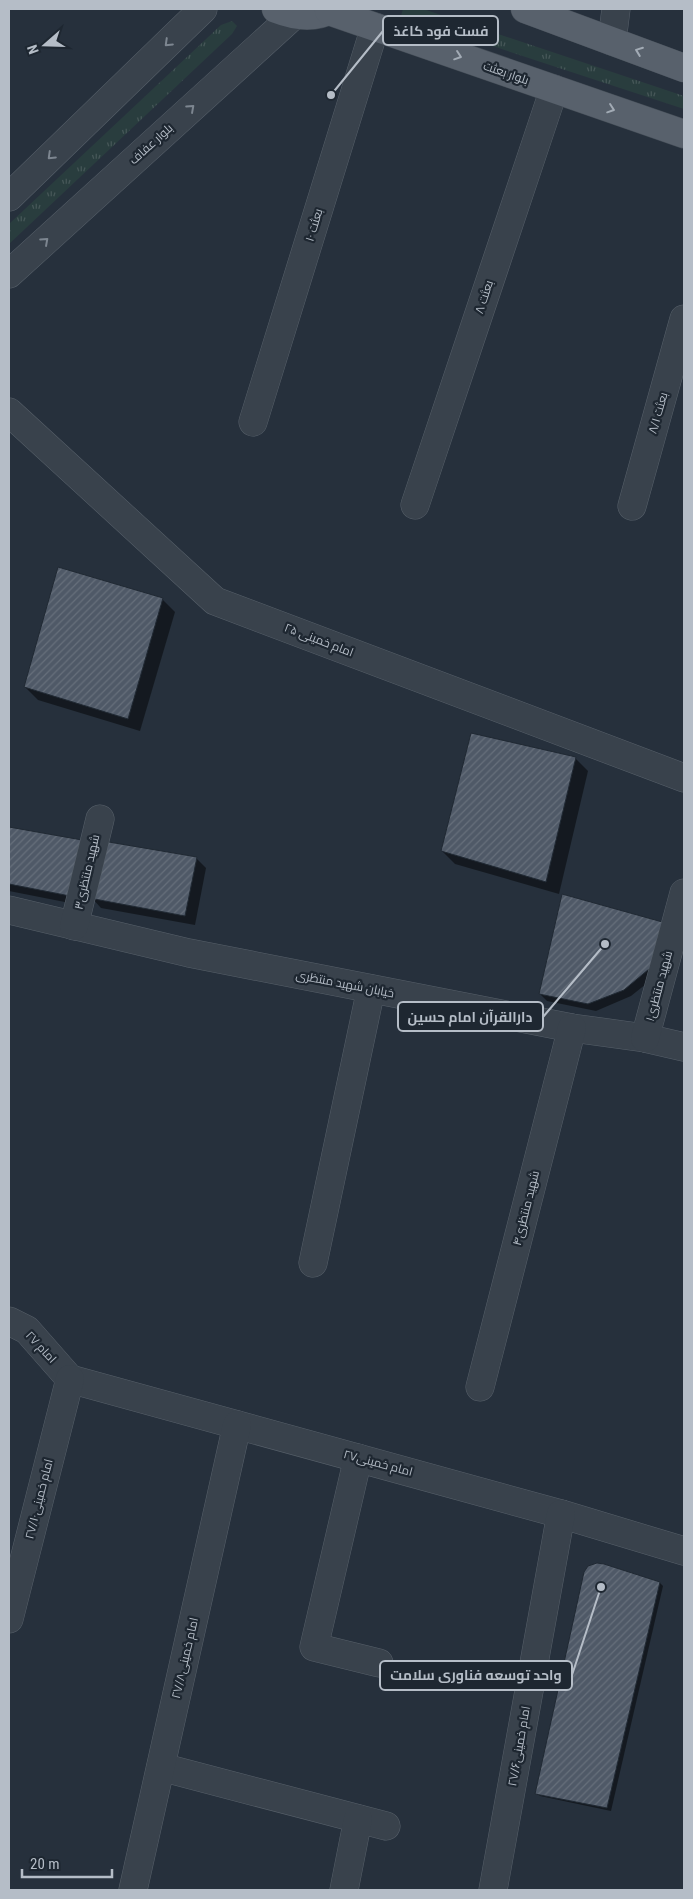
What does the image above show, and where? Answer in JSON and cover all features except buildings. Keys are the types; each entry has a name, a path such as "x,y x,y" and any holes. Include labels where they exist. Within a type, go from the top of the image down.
{"main road":[{"path":"525,9 684,68"},
{"path":"285,12 312,16 331,10"},
{"name":"بلوار بعثت","path":"331,10 684,134"}],"street":[{"path":"9,197 203,9"},
{"path":"612,40 616,9"},
{"name":"بلوار عفاف","path":"9,274 285,12"},
{"name":"بعثت ۱۰","path":"253,422 375,27"},
{"name":"بعثت ۸","path":"415,505 554,89"},
{"name":"بعثت ۸/۱","path":"632,506 684,319"},
{"name":"امام خمینی ۲۵","path":"9,412 215,601 684,778"},
{"name":"شهید منتظری۳","path":"74,926 100,819"},
{"name":"شهید منتظری۱","path":"645,1038 683,898"},
{"name":"خیابان شهید منتظری","path":"9,910 189,953 572,1028 645,1038 684,1046"},
{"path":"313,1263 372,989"},
{"name":"شهید منتظری۴","path":"480,1387 572,1028"},
{"name":"امام ۲۷","path":"9,1321 27,1330 70,1379"},
{"name":"امام خمینی۲۷","path":"70,1379 561,1514 684,1551"},
{"name":"امام خمینی۲۷/۱۰","path":"9,1619 70,1379"},
{"name":"امام خمینی۲۷/۸","path":"133,1890 236,1425"},
{"path":"358,1458 314,1647 379,1663"},
{"name":"امام خمینی۲۷/۶","path":"493,1890 561,1514"},
{"path":"161,1767 386,1826"},
{"path":"344,1890 358,1819"}],"green space":[{"path":"403,9 423,9 684,96 684,109 401,16"},
{"path":"232,21 237,26 232,34 9,244 9,224 221,25"}],"place":[{"name":"فست فود کاغذ","path":"331,95"},
{"name":"دارالقرآن امام حسین","path":"605,944"},
{"name":"واحد توسعه فناوری سلامت","path":"601,1587"}]}
